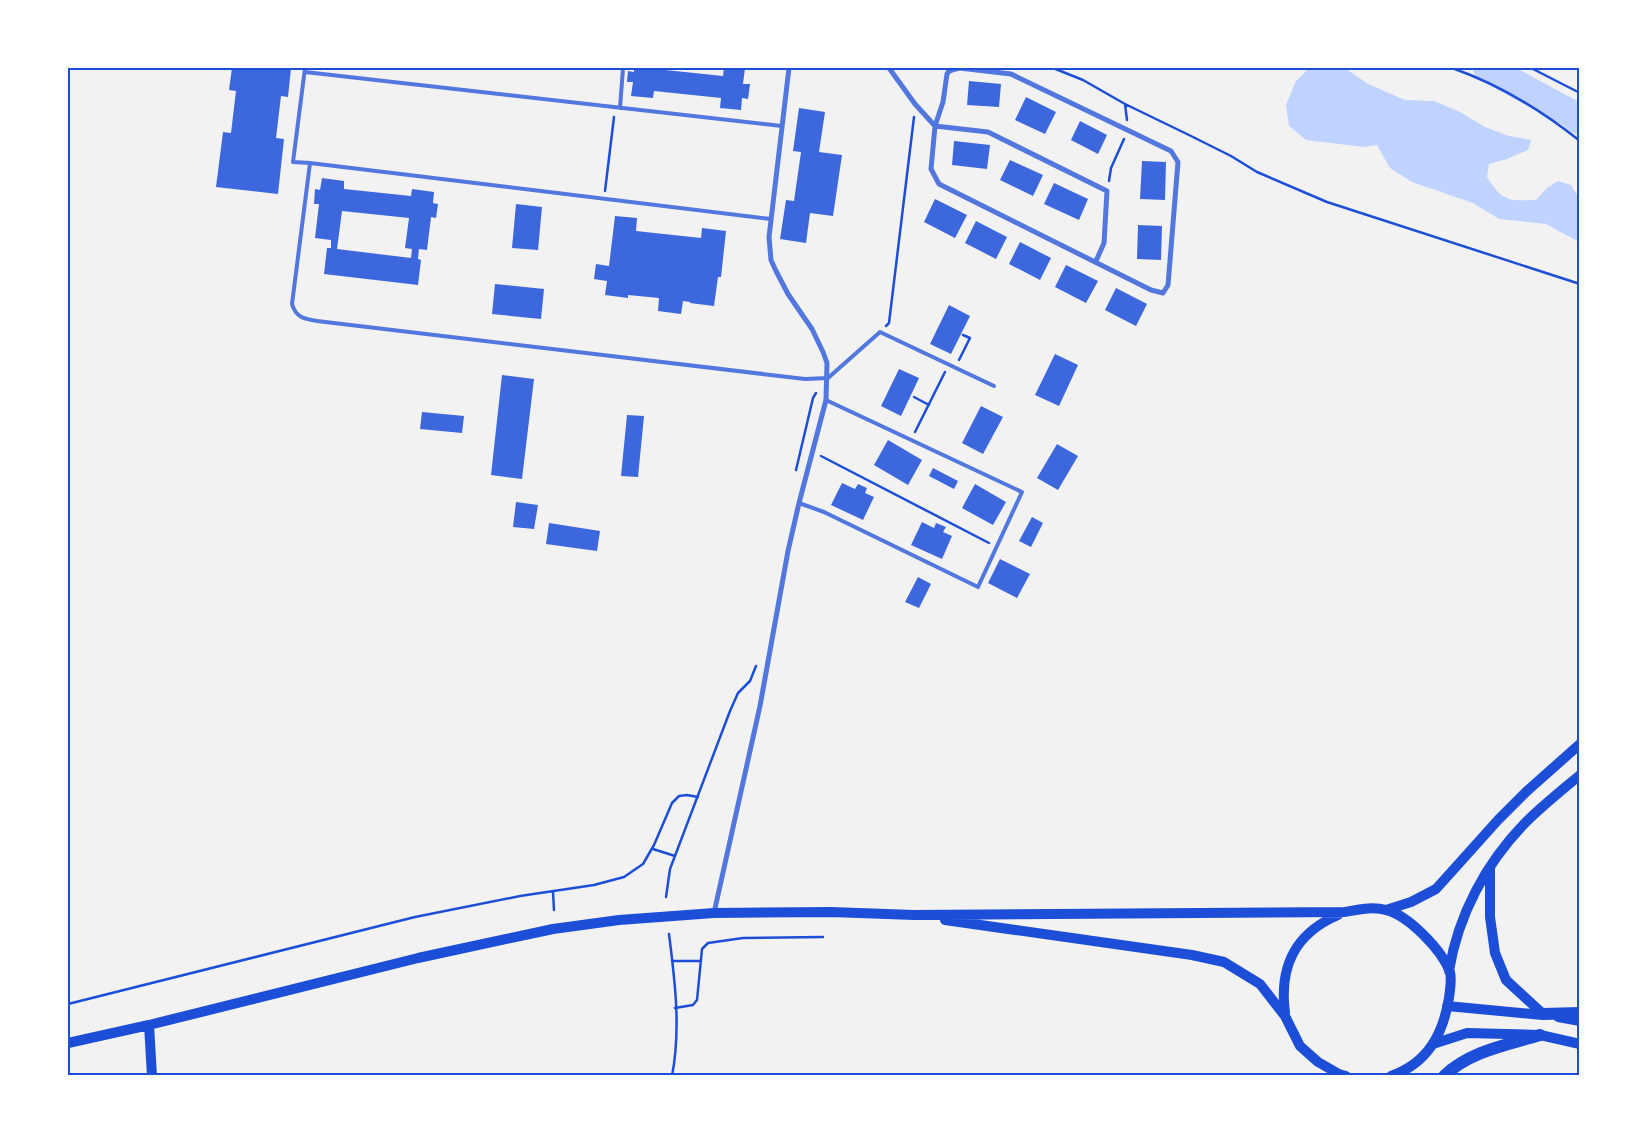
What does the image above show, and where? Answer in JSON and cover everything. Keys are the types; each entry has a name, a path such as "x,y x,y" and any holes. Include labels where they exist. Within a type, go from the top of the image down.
{"highway":[{"path":"1543,1014 1580,1013"},
{"path":"1444,1076 1454,1066 1484,1051 1540,1035"}],"main road":[{"path":"1386,910 1411,902 1436,889 1498,820 1527,791 1580,744"},
{"path":"1449,971 1462,919 1471,899 1501,852 1525,824 1580,775"},
{"path":"1490,869 1490,917 1495,954 1506,980 1543,1014"},
{"path":"68,1043 149,1025 418,958 553,929 619,920 714,913 832,912 914,915 1344,912 1364,908 1386,910 1404,919 1433,943 1449,971 1451,979 1443,1025 1433,1044 1420,1060 1391,1076"},
{"path":"1285,1016 1282,994 1285,972 1294,952 1307,935 1324,921 1344,912"},
{"path":"914,915 1192,955 1224,962 1260,984 1285,1016 1300,1046 1318,1062 1346,1076"},
{"path":"1447,1006 1543,1014 1580,1021"},
{"path":"149,1025 152,1076"},
{"path":"1433,1044 1467,1032 1540,1035 1580,1044"}],"street":[{"path":"714,913 760,706 788,551 826,400 828,378 827,364 812,329 788,294 771,260 769,237 789,68"},
{"path":"890,68 916,104 935,126 988,132 1107,191 1104,243 1096,261"},
{"path":"958,68 1011,74 1171,151 1178,162 1168,285 1163,293 1151,290 939,184 931,169 935,126 943,102 947,74 949,71 958,68"}],"lane":[{"path":"618,108 623,68"},
{"path":"771,218 293,162 305,70 782,126"},
{"path":"310,163 292,304 300,318 805,379 828,378 880,332 994,386"},
{"path":"799,503 824,512 978,587 1022,492 826,400"}],"path":[{"path":"1053,68 1083,80 1125,104 1207,144 1257,172 1327,202 1580,284"},
{"path":"1452,68 1474,75 1506,91 1580,141"},
{"path":"1531,68 1580,93"},
{"path":"880,332 889,323 916,104"},
{"path":"1107,191 1111,168 1128,130 1125,104"},
{"path":"605,198 618,108"},
{"path":"955,368 970,338 963,335"},
{"path":"911,440 949,365"},
{"path":"914,397 929,405"},
{"path":"813,452 996,547"},
{"path":"666,896 668,876 675,856 738,692 750,681"},
{"path":"68,1004 415,917 520,896 594,885 624,877 643,864 672,803 679,796 698,797"},
{"path":"652,848 675,856"},
{"path":"553,892 554,910"},
{"path":"669,934 677,1038 672,1076"},
{"path":"676,1008 692,1005 697,1000 703,947 708,943 743,938 823,937"},
{"path":"672,962 701,961"}],"water":[{"path":"1309,68 1345,68 1368,84 1405,100 1434,101 1460,112 1485,127 1509,136 1531,140 1528,150 1489,164 1487,177 1502,195 1519,200 1536,200 1547,188 1558,181 1571,185 1579,198 1579,242 1546,224 1499,219 1473,203 1412,182 1390,168 1377,145 1364,147 1306,140 1289,126 1286,105 1296,81"}],"building":[{"path":"232,68 291,68 288,97 281,96 276,138 284,139 278,194 216,187 223,132 231,133 236,91 229,90"},
{"path":"634,68 656,68 723,76 724,68 745,68 743,84 750,84 748,99 742,98 741,110 720,108 721,98 654,91 653,98 631,96 633,82 627,82 628,71 634,72"},
{"path":"969,81 1001,84 999,107 967,105"},
{"path":"1026,97 1056,112 1045,134 1015,120"},
{"path":"799,108 825,112 819,152 842,155 833,216 810,213 806,243 780,239 786,200 794,201 801,152 793,151"},
{"path":"1080,121 1107,135 1098,154 1071,140"},
{"path":"954,141 990,145 987,169 952,165"},
{"path":"1010,160 1043,175 1033,196 1000,180"},
{"path":"1142,161 1166,162 1165,200 1140,199"},
{"path":"322,178 344,181 344,189 411,196 412,189 434,192 433,203 438,204 436,218 431,217 427,250 419,249 418,259 421,260 418,285 324,274 327,248 331,248 331,240 315,238 319,204 314,204 315,189 320,190","holes":["342,211 409,218 405,248 412,249 411,258 337,249"]},
{"path":"1054,183 1088,199 1079,220 1044,204"},
{"path":"935,199 967,215 955,238 924,222"},
{"path":"516,204 542,207 538,250 512,248"},
{"path":"615,216 637,218 636,231 701,238 702,228 726,231 721,277 718,277 714,306 683,301 681,314 658,311 659,298 628,295 628,298 605,295 607,281 594,279 596,264 609,266"},
{"path":"976,221 1007,237 996,259 965,243"},
{"path":"1138,225 1162,226 1161,260 1137,259"},
{"path":"1020,242 1051,258 1040,280 1009,264"},
{"path":"1066,265 1098,281 1086,303 1055,287"},
{"path":"495,284 544,289 541,319 492,314"},
{"path":"1116,288 1147,304 1136,326 1105,310"},
{"path":"949,305 970,316 951,354 930,344"},
{"path":"1055,354 1078,365 1059,406 1035,395"},
{"path":"899,369 919,378 901,416 881,406"},
{"path":"502,375 534,379 522,479 491,475"},
{"path":"981,406 1003,417 983,454 962,443"},
{"path":"422,412 464,416 462,433 420,429"},
{"path":"627,415 644,416 638,477 621,476"},
{"path":"888,440 922,460 908,485 874,465"},
{"path":"1057,444 1078,456 1058,490 1037,478"},
{"path":"933,468 958,481 954,489 929,476"},
{"path":"842,483 855,489 858,484 867,488 865,493 874,497 863,520 831,505"},
{"path":"975,484 1006,502 993,525 962,508"},
{"path":"516,502 538,505 534,529 513,527"},
{"path":"1032,517 1043,523 1031,547 1019,541"},
{"path":"922,522 934,528 936,523 946,527 943,532 952,536 942,559 911,545"},
{"path":"549,523 600,531 597,551 546,544"},
{"path":"1000,559 1030,574 1017,598 988,583"},
{"path":"918,577 931,584 919,608 905,602"}],"waterway":[{"path":"1487,68 1570,113 1580,121"}]}
